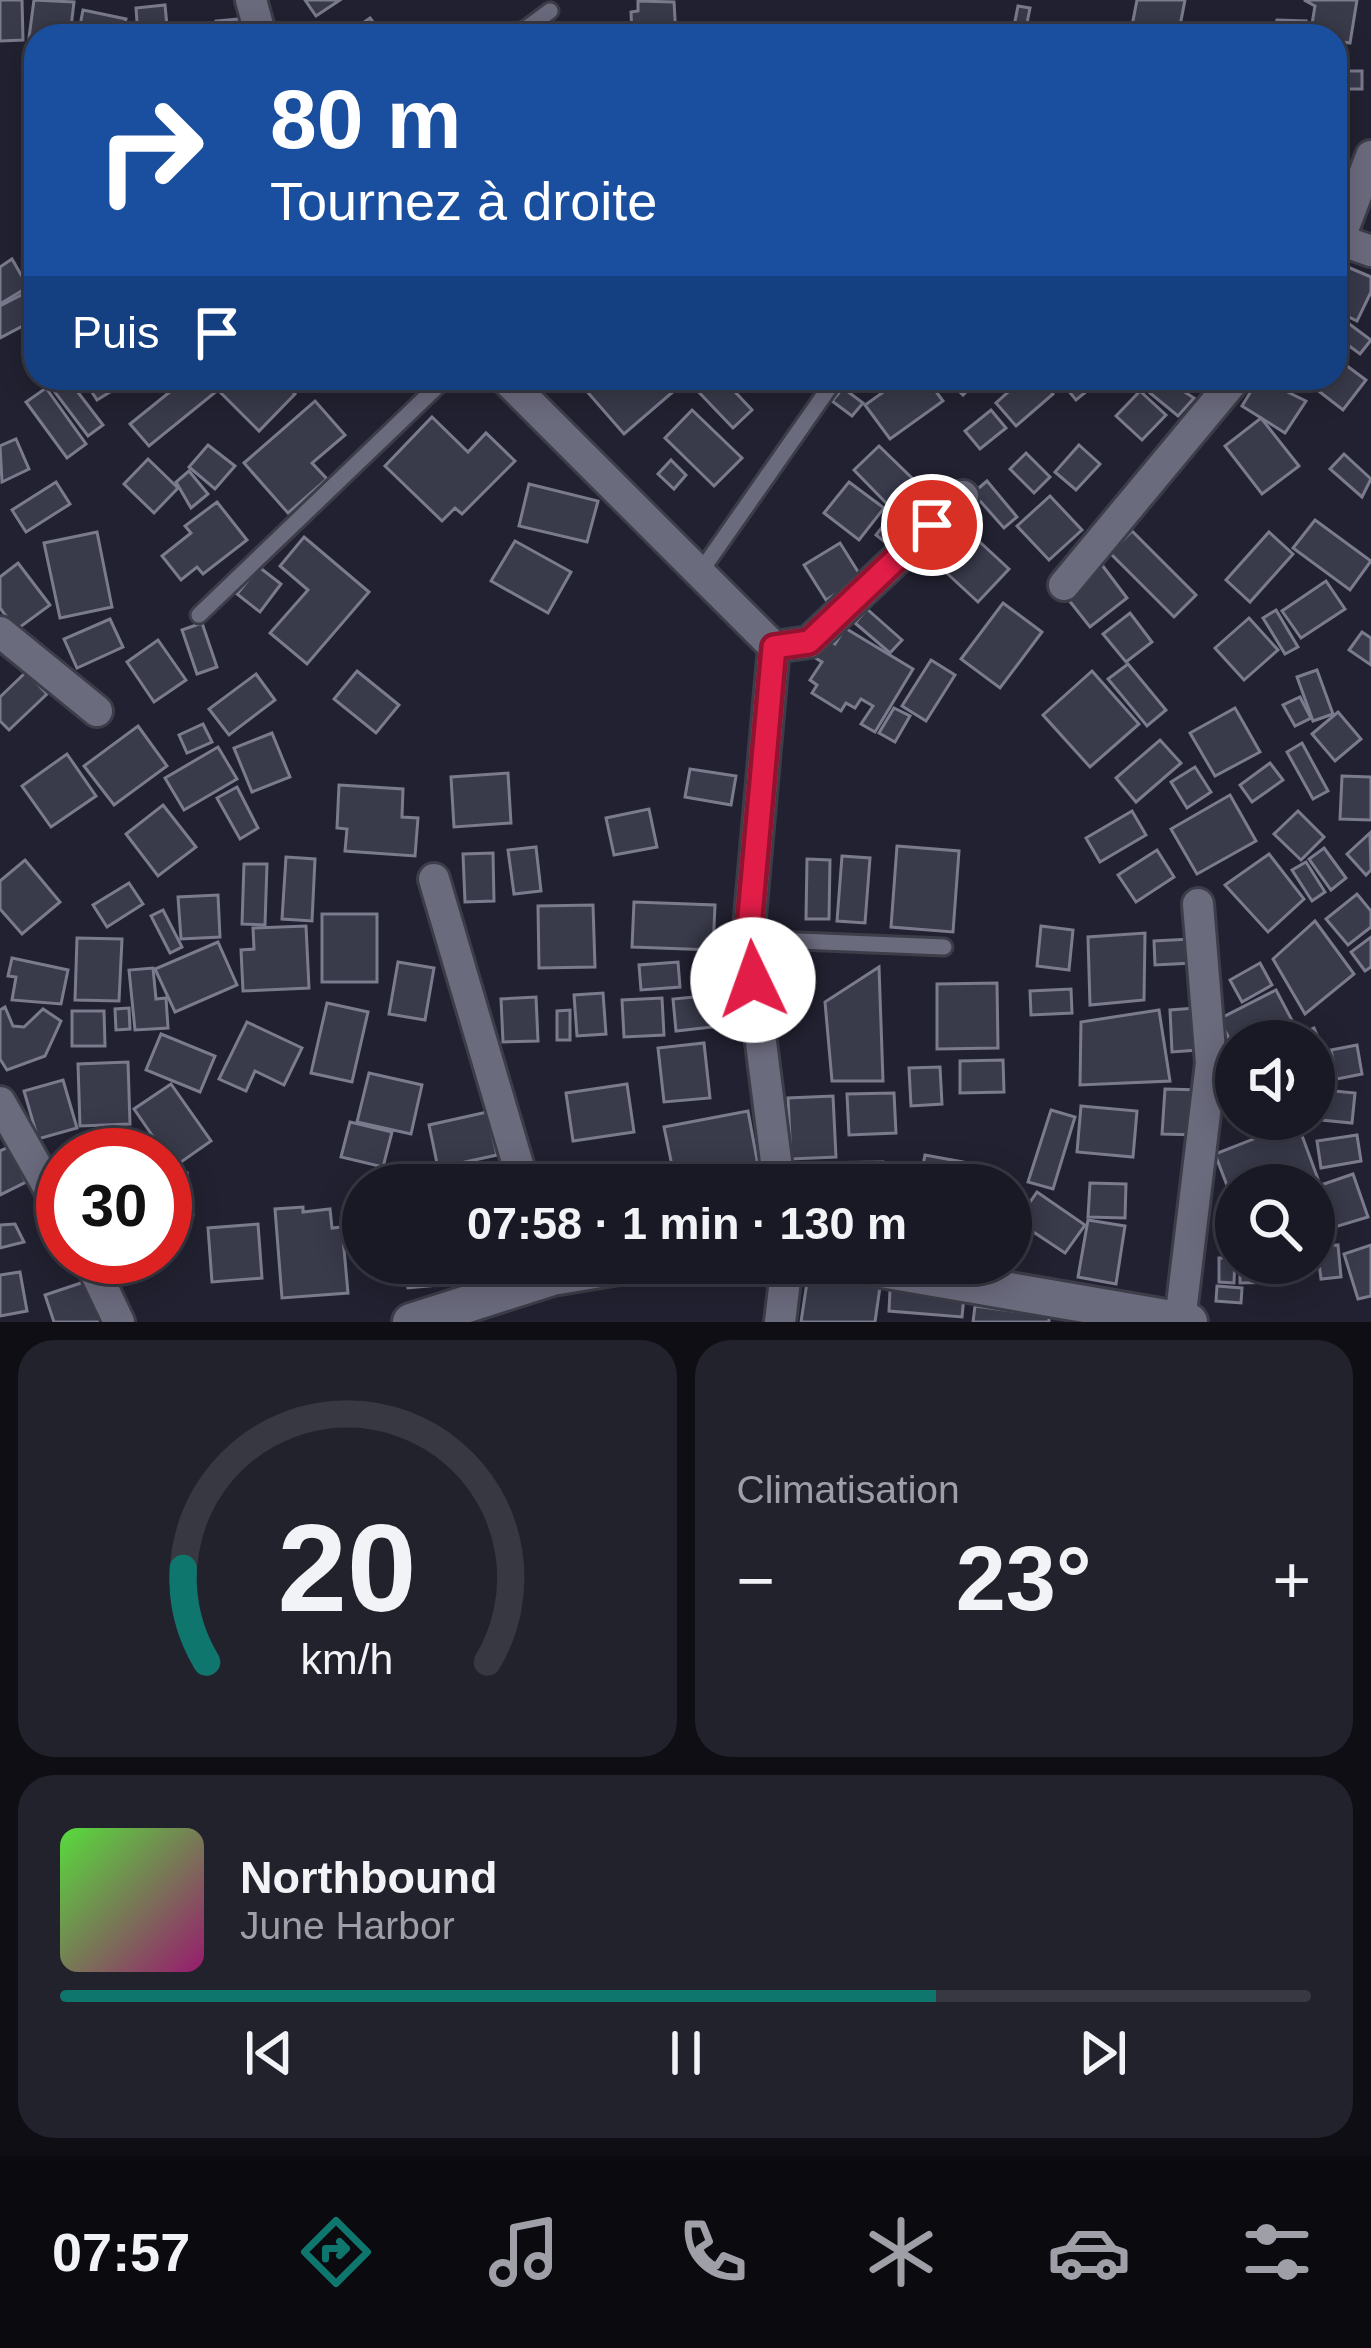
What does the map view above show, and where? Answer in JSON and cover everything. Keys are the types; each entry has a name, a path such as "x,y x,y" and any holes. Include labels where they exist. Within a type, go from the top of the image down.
{"street":[{"path":"1350,248 1371,156"},
{"path":"517,390 774,647 748,939 776,1164"},
{"path":"1064,585 1226,390"},
{"path":"774,647 809,642 963,496"},
{"path":"0,632 97,711"},
{"path":"434,879 518,1164"},
{"path":"969,1284 1185,1321 1211,1063 1198,904"},
{"path":"0,1102 36,1165"},
{"path":"101,1284 119,1322"},
{"path":"411,1322 513,1284"},
{"path":"781,1322 785,1284"}],"lane":[{"path":"532,24 550,11"},
{"path":"199,615 433,390"},
{"path":"701,571 828,390"},
{"path":"748,939 944,947"}],"building":[{"path":"0,0 22,0 23,40 0,41"},
{"path":"34,0 74,2 71,24 31,24"},
{"path":"305,0 340,0 316,16"},
{"path":"1137,0 1185,0 1180,24 1132,24"},
{"path":"1304,0 1357,0 1350,43 1347,24 1312,24 1315,6"},
{"path":"638,1 674,2 675,24 632,24 631,12 638,11"},
{"path":"165,5 167,24 137,24 136,8"},
{"path":"1018,6 1030,8 1027,24 1014,24"},
{"path":"83,10 126,19 125,24 80,24"},
{"path":"239,19 239,24 216,24"},
{"path":"1277,20 1306,21 1306,24 1277,24"},
{"path":"1347,71 1362,71 1362,89 1347,89"},
{"path":"12,259 24,289 0,304 0,267"},
{"path":"1347,267 1371,277 1371,292 1357,321 1347,316"},
{"path":"24,294 24,325 0,338 0,306"},
{"path":"1347,324 1371,340 1360,354 1347,344"},
{"path":"1347,366 1366,380 1343,410 1317,390 1347,390"},
{"path":"47,390 86,444 67,458 26,402"},
{"path":"53,390 76,390 103,425 88,436"},
{"path":"91,390 113,390 97,400"},
{"path":"172,390 218,390 149,446 130,424"},
{"path":"291,390 295,394 259,431 221,393"},
{"path":"586,390 675,390 624,434"},
{"path":"697,390 733,390 752,410 733,428"},
{"path":"846,390 863,403 852,416 832,401"},
{"path":"886,390 935,390 943,401 890,439 865,405"},
{"path":"1011,390 1050,390 1053,394 1016,426 996,403"},
{"path":"1068,390 1088,390 1076,400"},
{"path":"1182,390 1194,398 1178,416 1150,393"},
{"path":"1252,390 1284,390 1306,401 1285,433 1242,406"},
{"path":"1140,391 1166,415 1142,440 1116,416"},
{"path":"315,401 345,435 312,463 327,479 288,513 244,463"},
{"path":"692,410 742,458 714,486 665,438"},
{"path":"991,410 1006,428 980,449 965,431"},
{"path":"432,417 468,452 486,433 515,461 462,514 455,508 442,521 385,466"},
{"path":"1261,418 1299,466 1262,494 1225,446"},
{"path":"16,439 29,469 2,482 0,446"},
{"path":"208,445 235,466 215,489 189,467"},
{"path":"1079,445 1100,464 1076,490 1055,472"},
{"path":"879,446 913,479 887,504 854,470"},
{"path":"1026,453 1050,477 1034,493 1010,469"},
{"path":"1344,454 1371,479 1362,497 1330,469"},
{"path":"148,459 178,488 154,513 124,484"},
{"path":"671,460 686,475 674,489 658,474"},
{"path":"189,471 208,494 191,508 176,482"},
{"path":"987,481 1017,517 1004,528 973,493"},
{"path":"56,482 70,504 26,532 12,510"},
{"path":"849,482 884,508 859,540 824,513"},
{"path":"529,484 598,501 587,542 519,526"},
{"path":"914,486 933,501 895,550 876,535"},
{"path":"1050,496 1082,530 1049,560 1017,526"},
{"path":"217,502 247,540 203,574 197,567 181,580 162,556 191,533 185,526"},
{"path":"956,520 1009,569 978,602 925,553"},
{"path":"1315,520 1371,561 1350,590 1293,548"},
{"path":"1132,531 1196,595 1174,617 1110,553"},
{"path":"97,532 112,607 60,618 44,543"},
{"path":"1269,532 1293,554 1250,602 1226,580"},
{"path":"304,537 369,592 307,664 270,633 308,590 280,566"},
{"path":"515,541 571,572 548,613 491,581"},
{"path":"840,543 862,578 826,600 804,565"},
{"path":"18,563 50,605 16,630 0,608 0,577"},
{"path":"1102,565 1127,598 1090,627 1064,594"},
{"path":"259,567 281,584 260,612 237,594"},
{"path":"1326,581 1345,609 1301,638 1282,611"},
{"path":"1003,603 1042,632 1000,688 961,659"},
{"path":"867,609 902,640 890,653 855,623"},
{"path":"1276,610 1298,647 1285,654 1263,618"},
{"path":"1130,613 1152,642 1126,662 1103,634"},
{"path":"1249,618 1278,650 1244,680 1215,648"},
{"path":"110,619 123,647 77,668 64,639"},
{"path":"202,623 217,667 197,674 182,630"},
{"path":"845,628 913,669 875,732 861,724 873,706 861,699 855,708 846,703 841,711 812,693 817,685 810,680 822,662 812,656 823,637 835,644"},
{"path":"1362,632 1371,638 1371,665 1349,650"},
{"path":"158,640 186,680 154,702 127,662"},
{"path":"931,660 955,675 926,721 902,706"},
{"path":"1128,664 1166,710 1147,726 1108,679"},
{"path":"1317,670 1333,714 1313,721 1297,677"},
{"path":"357,671 399,705 376,733 334,699"},
{"path":"1092,671 1139,724 1090,767 1043,715"},
{"path":"26,672 47,694 9,730 0,721 0,697"},
{"path":"256,674 275,700 229,735 209,709"},
{"path":"1300,697 1311,718 1295,726 1283,705"},
{"path":"894,708 910,716 895,742 879,733"},
{"path":"1235,708 1260,752 1215,776 1190,733"},
{"path":"1338,712 1361,739 1335,761 1312,734"},
{"path":"203,724 212,742 187,753 179,735"},
{"path":"138,726 167,766 114,805 84,766"},
{"path":"272,733 290,777 252,792 234,748"},
{"path":"1160,740 1181,763 1136,802 1116,778"},
{"path":"1302,743 1328,791 1313,799 1287,752"},
{"path":"218,747 237,779 184,810 165,778"},
{"path":"67,754 96,796 51,827 22,786"},
{"path":"1270,763 1283,780 1252,802 1240,785"},
{"path":"1195,767 1211,792 1187,808 1171,782"},
{"path":"690,769 736,776 731,805 685,797"},
{"path":"508,773 511,823 454,827 451,777"},
{"path":"1342,776 1371,777 1371,820 1340,819"},
{"path":"339,785 403,789 402,817 418,818 415,856 345,851 347,829 337,828"},
{"path":"237,787 258,828 240,839 217,798"},
{"path":"1230,795 1256,841 1197,874 1171,829"},
{"path":"163,805 196,847 158,876 126,834"},
{"path":"649,809 657,847 614,855 606,818"},
{"path":"1132,811 1146,835 1100,862 1086,838"},
{"path":"1298,811 1324,837 1301,860 1274,834"},
{"path":"1370,833 1371,870 1366,875 1347,854"},
{"path":"897,846 959,851 953,932 891,927"},
{"path":"536,847 541,891 514,894 508,850"},
{"path":"1324,848 1346,878 1331,890 1309,859"},
{"path":"1157,850 1174,877 1136,902 1118,875"},
{"path":"493,853 494,901 465,902 463,854"},
{"path":"1269,854 1304,899 1268,932 1225,885"},
{"path":"842,856 870,858 865,923 837,921"},
{"path":"286,857 315,859 312,921 282,919"},
{"path":"807,859 830,860 829,919 806,919"},
{"path":"25,860 60,902 22,934 0,909 0,881"},
{"path":"1306,862 1325,892 1312,901 1292,870"},
{"path":"244,864 267,864 265,925 242,924"},
{"path":"129,883 143,904 107,927 93,905"},
{"path":"1357,894 1371,911 1371,927 1348,945 1326,919"},
{"path":"218,895 220,937 181,939 178,897"},
{"path":"634,902 715,905 713,950 632,947"},
{"path":"593,905 595,967 539,968 538,906"},
{"path":"163,910 182,947 170,953 151,916"},
{"path":"322,914 377,914 377,982 322,982"},
{"path":"1315,921 1354,974 1305,1014 1273,959"},
{"path":"306,926 309,988 243,991 241,950 254,949 253,928"},
{"path":"1041,926 1073,930 1069,970 1037,966"},
{"path":"1145,933 1144,1000 1090,1005 1088,937"},
{"path":"1371,937 1371,967 1365,971 1351,952"},
{"path":"77,938 122,939 119,1001 75,1000"},
{"path":"1191,939 1193,963 1155,965 1154,941"},
{"path":"218,942 237,985 175,1012 155,969"},
{"path":"12,958 68,970 61,1004 12,1000 16,977 8,976"},
{"path":"398,962 434,968 425,1020 389,1014"},
{"path":"678,962 680,987 641,990 639,965"},
{"path":"1260,963 1272,985 1242,1002 1230,980"},
{"path":"879,967 883,1081 832,1081 825,1002"},
{"path":"153,968 156,999 166,998 168,1028 135,1030 129,970"},
{"path":"997,983 998,1048 937,1049 937,984"},
{"path":"1071,989 1072,1013 1031,1015 1030,991"},
{"path":"1276,990 1292,1020 1220,1020"},
{"path":"603,993 606,1034 577,1036 574,995"},
{"path":"736,993 739,1024 676,1031 673,999"},
{"path":"536,997 538,1041 503,1042 501,999"},
{"path":"662,998 664,1035 624,1037 622,1000"},
{"path":"327,1003 368,1012 352,1082 311,1073"},
{"path":"5,1007 13,1026 24,1027 43,1009 61,1021 45,1056 7,1070 0,1059 0,1010"},
{"path":"129,1008 130,1029 116,1030 115,1009"},
{"path":"1195,1008 1198,1050 1172,1052 1170,1010"},
{"path":"570,1010 570,1040 557,1040 557,1011"},
{"path":"1159,1010 1170,1081 1080,1085 1081,1022"},
{"path":"72,1011 104,1011 105,1046 72,1046"},
{"path":"247,1022 302,1048 284,1085 255,1071 246,1091 219,1079"},
{"path":"161,1034 215,1056 200,1092 146,1070"},
{"path":"704,1043 710,1098 664,1102 658,1048"},
{"path":"1357,1045 1362,1074 1337,1079 1335,1049"},
{"path":"1003,1060 1004,1092 960,1093 960,1061"},
{"path":"128,1062 130,1124 80,1126 78,1064"},
{"path":"940,1067 942,1104 911,1106 909,1068"},
{"path":"369,1073 422,1085 411,1134 357,1122"},
{"path":"63,1080 77,1128 36,1128 36,1132 24,1091"},
{"path":"171,1084 211,1141 192,1154 192,1128 147,1128 134,1109"},
{"path":"627,1084 634,1132 573,1141 566,1093"},
{"path":"1165,1089 1201,1090 1198,1135 1162,1134"},
{"path":"1335,1091 1355,1093 1352,1123 1335,1121"},
{"path":"894,1093 896,1133 849,1135 847,1094"},
{"path":"833,1096 836,1157 791,1159 788,1098"},
{"path":"1081,1106 1137,1111 1133,1157 1077,1152"},
{"path":"1051,1110 1075,1117 1053,1189 1032,1183"},
{"path":"748,1111 758,1164 672,1164 664,1127"},
{"path":"487,1112 497,1155 437,1164 429,1125"},
{"path":"350,1122 392,1132 384,1164 341,1157"},
{"path":"1357,1135 1361,1161 1320,1164 1317,1141"},
{"path":"1251,1140 1304,1140 1312,1164 1219,1164 1215,1154"},
{"path":"9,1147 26,1182 0,1195 0,1151"},
{"path":"925,1155 963,1162 963,1164 923,1164"},
{"path":"883,1162 883,1164 806,1164"},
{"path":"1353,1174 1368,1217 1335,1227 1335,1180"},
{"path":"1090,1183 1126,1184 1125,1218 1088,1217"},
{"path":"1037,1192 1085,1225 1065,1253 1032,1231 1032,1199"},
{"path":"275,1209 330,1209 332,1228 342,1227 342,1284 347,1284 348,1293 282,1298"},
{"path":"1088,1220 1125,1226 1116,1284 1078,1277"},
{"path":"15,1224 24,1242 0,1248 0,1225"},
{"path":"258,1224 262,1278 212,1282 208,1228"},
{"path":"1335,1245 1341,1277 1335,1278"},
{"path":"1371,1245 1371,1296 1358,1299 1344,1254"},
{"path":"20,1272 27,1311 0,1316 0,1275"},
{"path":"78,1284 95,1284 108,1322 54,1322 45,1295"},
{"path":"807,1284 880,1284 875,1322 801,1322"},
{"path":"1217,1286 1242,1288 1241,1303 1216,1301"},
{"path":"890,1290 964,1296 962,1317 889,1311"},
{"path":"975,1306 1049,1316 1049,1322 973,1322"}],"route":[{"path":"753,980 748,939 774,647 809,642 932,525"}]}
